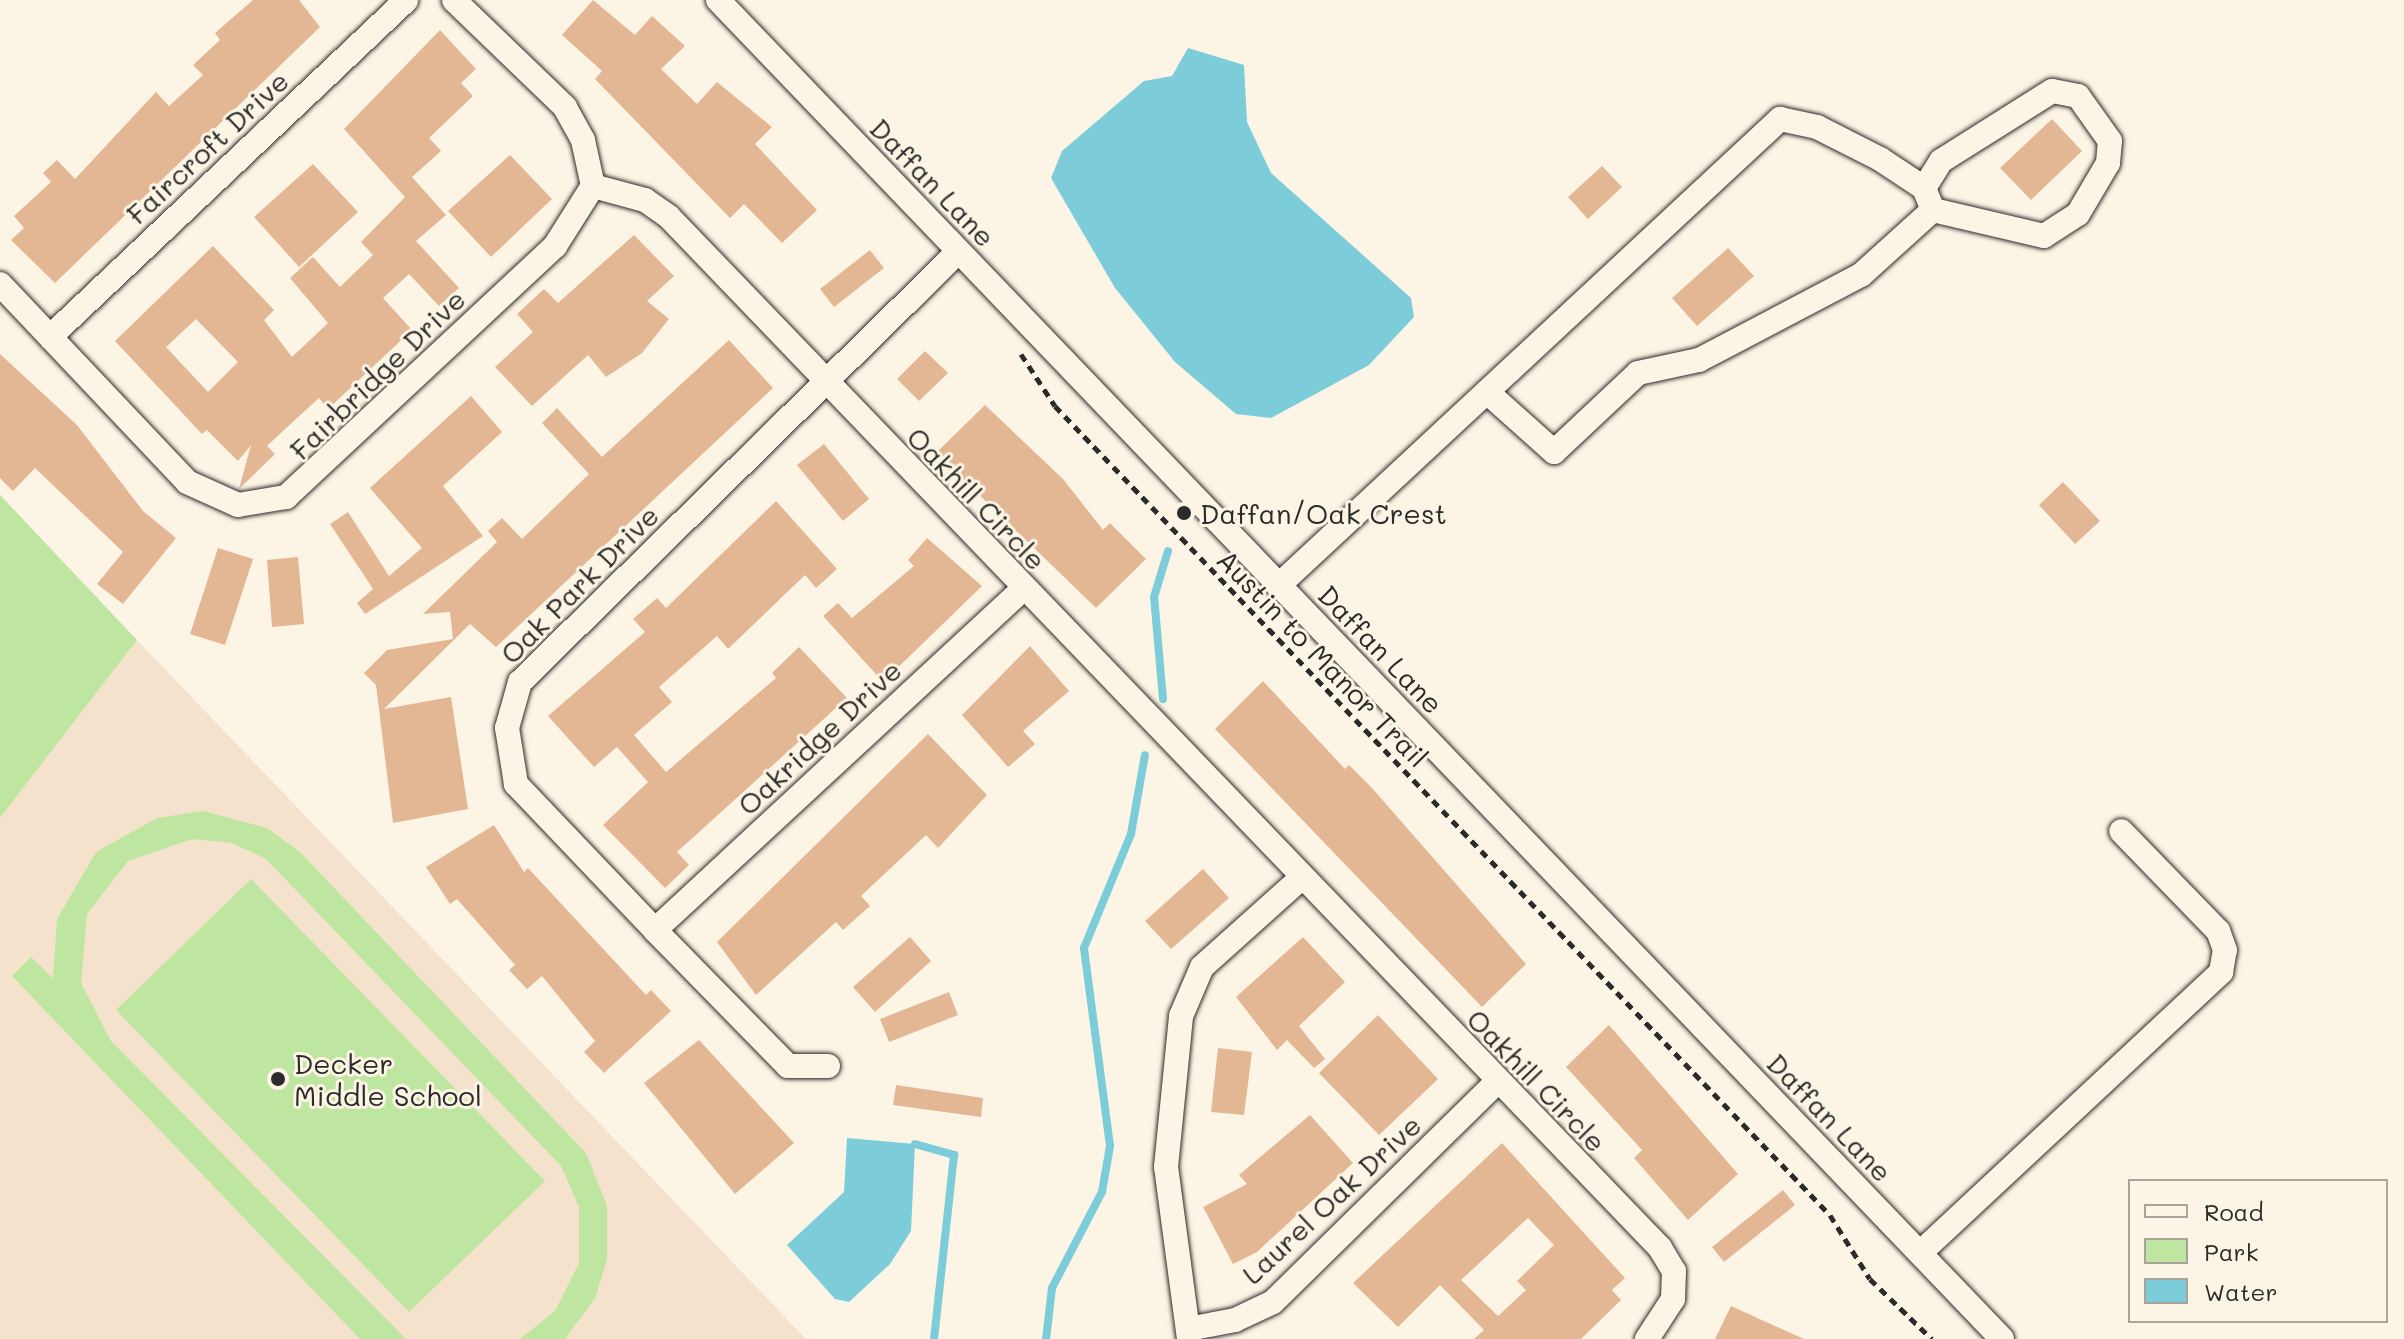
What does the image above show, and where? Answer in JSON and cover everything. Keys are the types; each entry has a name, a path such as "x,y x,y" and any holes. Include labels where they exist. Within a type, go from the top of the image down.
{"street":[{"name":"Faircroft Drive","path":"50,337 406,0"},
{"path":"454,0 565,107 583,140 593,186"},
{"name":"Daffan Lane","path":"718,0 2002,1339"},
{"path":"1278,586 1780,119 1817,127 1929,199 2044,236 2078,214 2108,163 2110,141 2078,96 2052,91 1941,161 1929,199 1861,275 1699,360 1638,373 1554,452 1487,392"},
{"name":"Fairbridge Drive","path":"0,284 187,482 238,505 264,504 307,483 544,257 593,186"},
{"name":"Oakhill Circle","path":"593,186 645,200 669,217 1300,879 1660,1248 1674,1271 1673,1299 1647,1339"},
{"name":"Oak Park Drive","path":"828,1066 788,1066 516,784 507,728 520,682 958,252"},
{"name":"Oakridge Drive","path":"655,930 1023,589"},
{"path":"1920,1253 2221,972 2225,950 2218,931 2121,831"},
{"path":"1188,1334 1166,1167 1181,1016 1202,967 1300,879"},
{"name":"Laurel Oak Drive","path":"1188,1334 1235,1320 1273,1302 1497,1082"}],"path":[{"name":"Austin to Manor Trail","path":"1013,340 1055,406 1830,1215 1870,1279 1932,1339"}],"shaded area":[{"name":"Decker Middle School","path":"137,640 806,1339 0,1339 0,818"}],"green space":[{"path":"0,495 137,640 0,818"},
{"path":"203,811 267,828 300,852 586,1153 607,1206 607,1260 595,1298 565,1339 520,1339 555,1311 579,1263 579,1207 561,1166 266,859 232,843 192,839 128,861 87,914 81,983 111,1041 406,1339 360,1339 12,976 31,957 53,978 57,919 96,852 157,818"},
{"path":"251,879 545,1181 409,1312 116,1010"}],"water":[{"path":"1188,48 1244,65 1247,122 1271,173 1411,298 1414,317 1369,365 1271,418 1236,414 1175,362 1115,288 1051,178 1062,151 1144,81 1172,76"},
{"path":"847,1138 915,1144 911,1231 890,1264 849,1302 835,1299 787,1245 844,1192"}],"building":[{"path":"253,0 299,0 320,27 55,283 11,240 24,228 14,216 51,182 43,173 57,160 75,179 156,92 169,106 203,75 193,65 220,40 215,33"},
{"path":"593,0 635,35 652,16 685,46 661,69 697,104 717,82 772,127 755,144 817,210 782,243 744,204 730,218 595,79 602,71 562,35"},
{"path":"440,30 476,69 461,83 473,96 429,138 441,151 412,177 446,215 416,241 459,288 439,306 409,274 383,298 412,330 328,409 319,398 283,431 267,446 275,454 239,489 251,445 238,461 207,430 202,434 115,341 213,246 274,310 264,320 292,357 328,323 290,278 313,257 340,287 373,255 361,242 405,197 344,129","holes":["196,319 238,362 208,392 166,347"]},
{"path":"2052,119 2082,151 2031,200 2000,168"},
{"path":"510,155 552,199 491,257 448,211"},
{"path":"313,164 358,212 299,267 254,217"},
{"path":"1602,166 1622,187 1588,219 1568,197"},
{"path":"634,235 674,276 647,301 669,319 642,353 606,377 588,355 532,406 495,367 533,332 517,314 544,289 558,303"},
{"path":"1728,248 1754,276 1697,326 1672,298"},
{"path":"870,250 884,268 834,307 820,289"},
{"path":"729,340 773,388 496,647 470,624 384,709 451,697 468,809 393,823 376,685 364,673 387,650 453,639 450,612 423,614 497,542 488,531 502,518 522,539 589,474 542,423 557,408 602,457"},
{"path":"925,351 948,373 919,401 897,379"},
{"path":"0,354 77,425 143,511 176,538 123,604 97,584 123,552 35,468 13,491 0,478"},
{"path":"471,396 502,432 443,486 483,536 365,614 357,603 373,589 330,524 348,512 389,576 422,548 370,488"},
{"path":"985,405 1063,479 1103,530 1110,523 1146,559 1096,608 936,453"},
{"path":"824,444 869,499 843,521 797,465"},
{"path":"2063,482 2100,521 2075,544 2039,505"},
{"path":"776,501 837,569 816,588 805,575 728,649 717,636 659,687 672,702 634,735 666,772 776,678 772,673 799,647 847,698 677,852 689,865 665,888 603,825 648,782 617,747 594,767 548,716 645,632 633,619 657,598 666,608"},
{"path":"927,538 982,586 883,682 823,616 838,603 852,618 914,566 908,560"},
{"path":"218,548 253,559 225,645 190,634"},
{"path":"298,557 304,624 272,627 267,560"},
{"path":"1030,646 1069,691 1023,731 1035,744 1008,767 962,715"},
{"path":"1263,681 1345,769 1349,765 1372,788 1526,964 1482,1007 1215,729"},
{"path":"928,734 987,795 938,848 926,835 861,896 870,906 843,930 836,922 756,995 717,942"},
{"path":"494,825 524,872 528,868 646,995 651,990 671,1011 604,1073 584,1052 595,1041 542,976 527,989 509,970 515,965 457,899 450,904 426,867"},
{"path":"1203,869 1229,898 1171,949 1145,921"},
{"path":"910,937 931,961 875,1012 853,987"},
{"path":"1303,937 1345,982 1299,1026 1325,1059 1314,1068 1287,1040 1277,1050 1236,997"},
{"path":"949,992 958,1015 889,1042 880,1019"},
{"path":"1378,1015 1438,1079 1379,1135 1319,1073"},
{"path":"1609,1025 1738,1174 1688,1220 1634,1158 1642,1150 1566,1067"},
{"path":"699,1040 794,1143 735,1194 644,1083"},
{"path":"1218,1048 1252,1052 1244,1115 1211,1112"},
{"path":"896,1085 983,1098 981,1117 893,1105"},
{"path":"1310,1115 1353,1163 1257,1252 1233,1264 1203,1207 1247,1184 1239,1175"},
{"path":"1502,1143 1625,1278 1612,1290 1621,1300 1581,1339 1474,1339 1484,1330 1440,1285 1398,1327 1353,1283","holes":["1528,1218 1554,1245 1517,1281 1526,1290 1498,1316 1461,1280"]},
{"path":"1783,1190 1795,1205 1724,1262 1712,1247"},
{"path":"1731,1306 1804,1339 1715,1339"}],"waterway":[{"path":"1163,699 1154,597 1168,551"},
{"path":"1046,1339 1052,1288 1102,1192 1110,1146 1084,948 1131,834 1145,755"},
{"path":"915,1144 954,1155 934,1339"}],"place":[{"name":"Daffan/Oak Crest","path":"1184,513"},
{"name":"Decker Middle School","path":"278,1079"}]}
